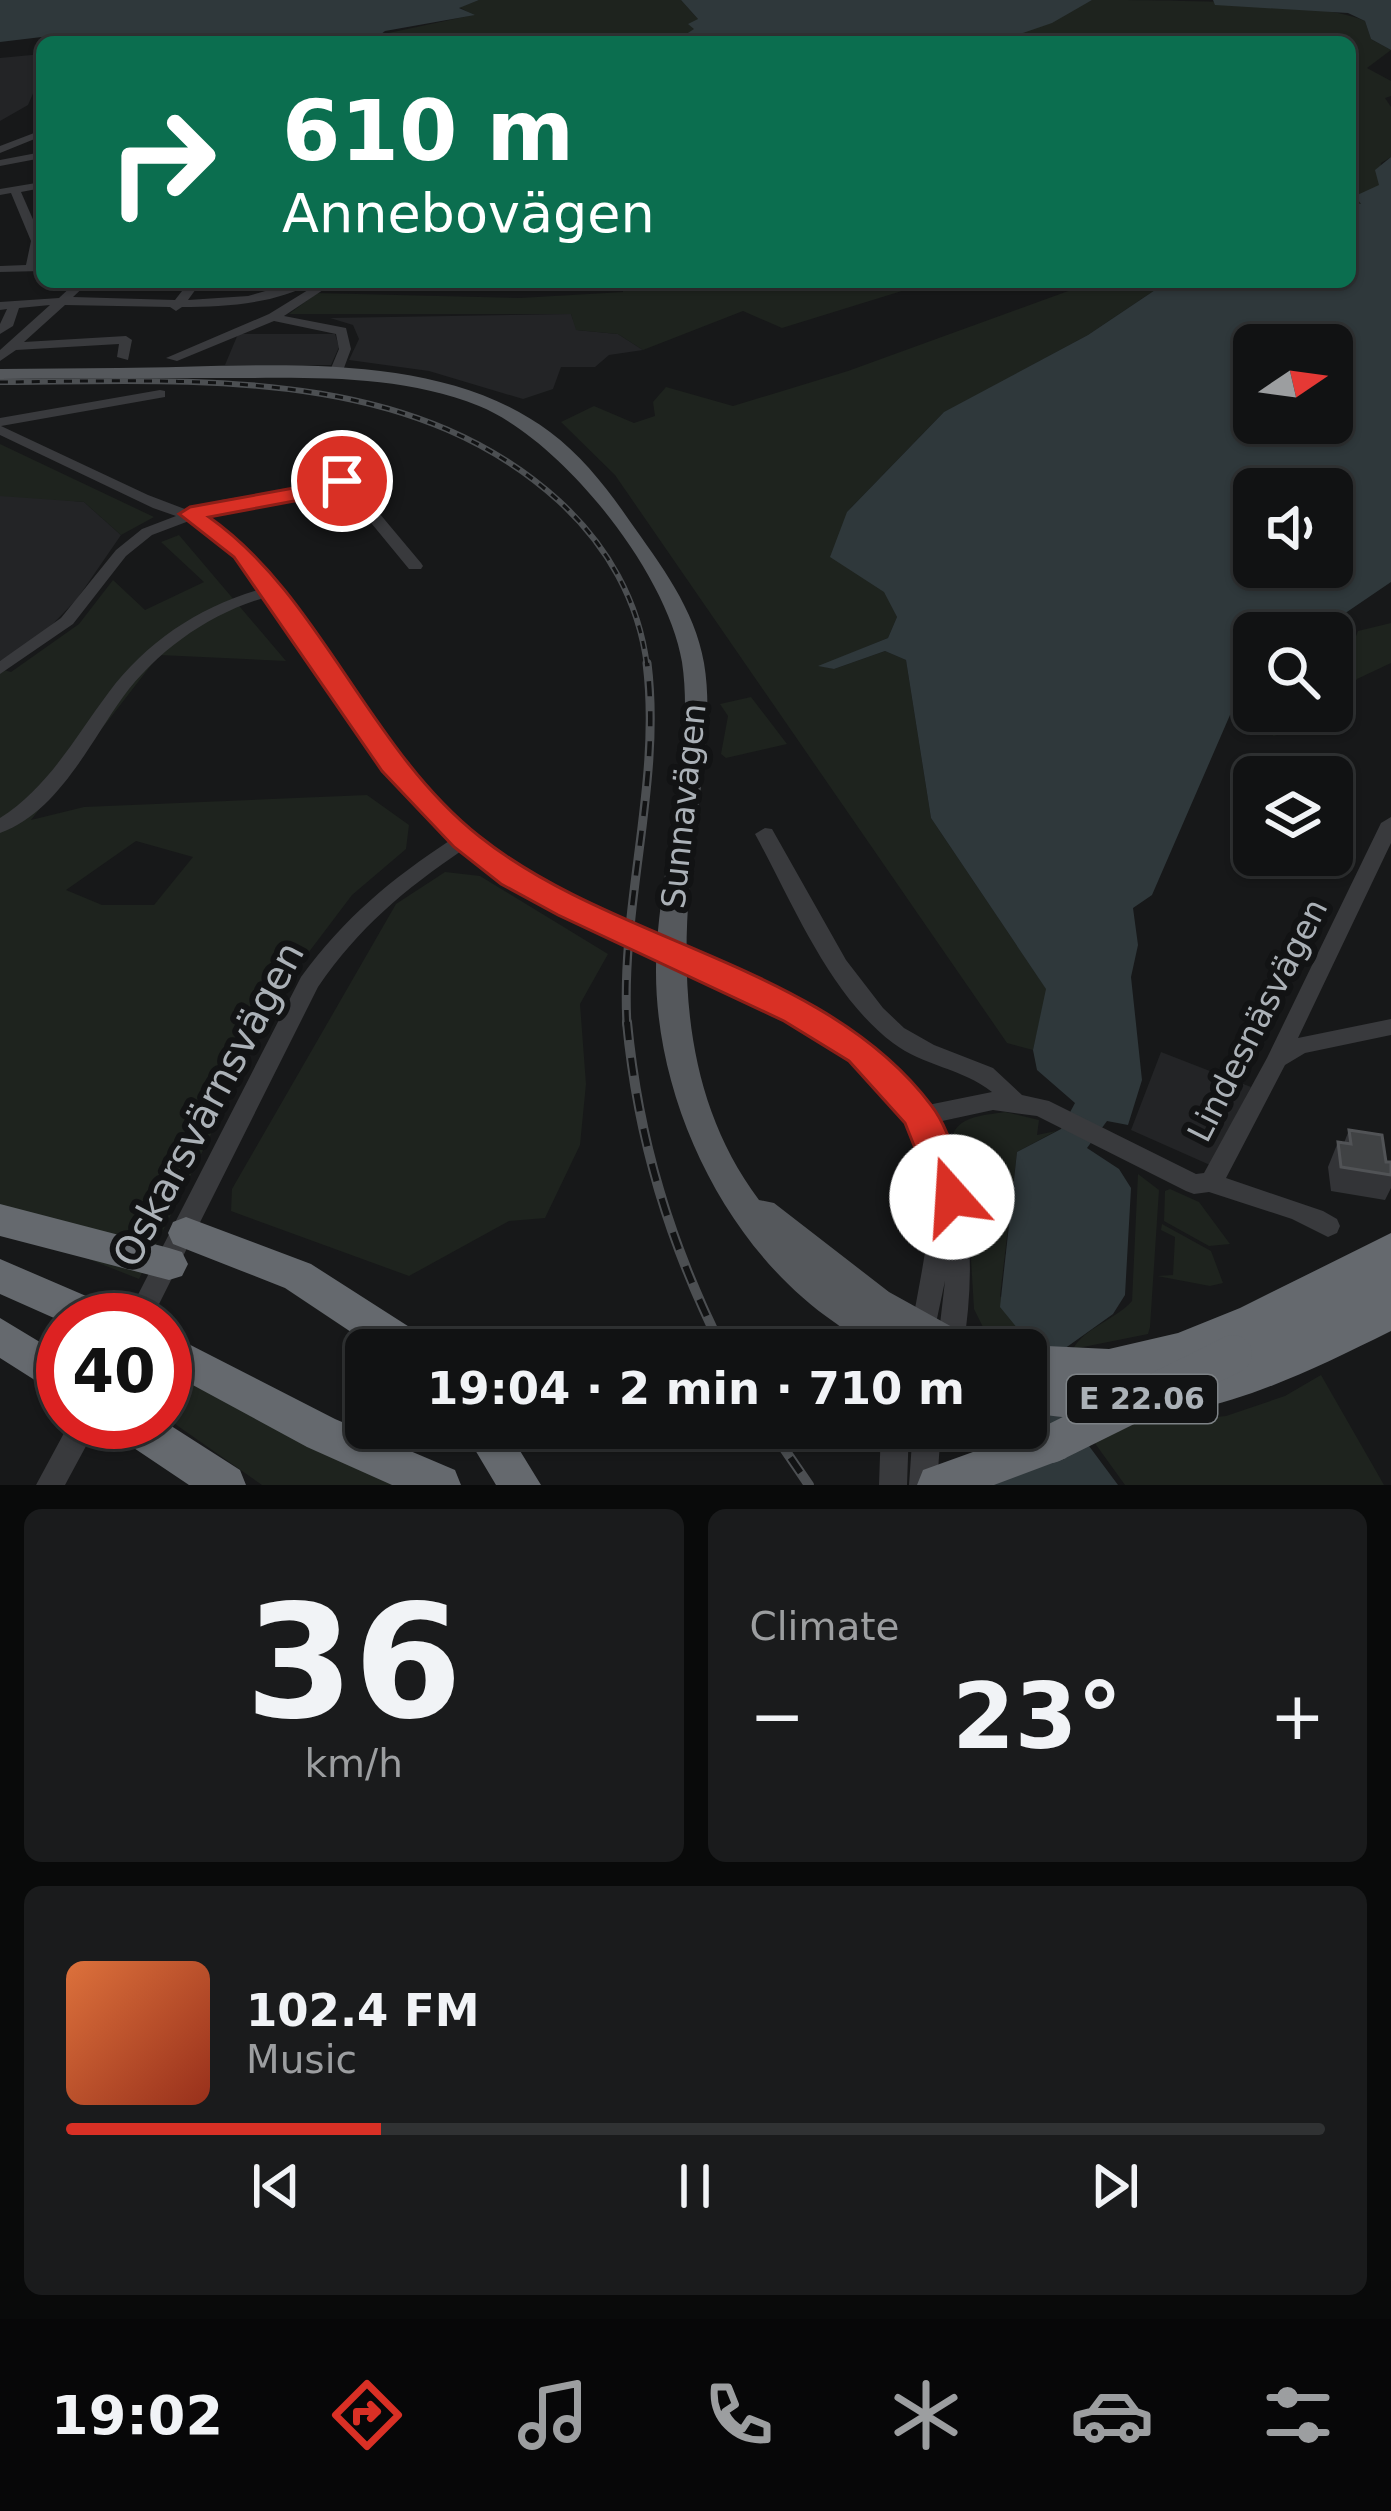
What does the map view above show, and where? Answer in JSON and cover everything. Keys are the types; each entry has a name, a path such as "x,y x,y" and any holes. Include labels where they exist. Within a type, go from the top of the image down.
{"highway":[{"path":"0,1220 178,1248 298,1276 379,1329"},
{"path":"1047,1391 1084,1385 1175,1350 1391,1249"},
{"path":"0,1276 39,1293"},
{"name":"E 22.06","path":"977,1485 1391,1277"},
{"path":"1047,1372 1152,1401 1224,1388 1391,1312"},
{"path":"0,1336 36,1361"},
{"path":"0,1346 36,1364"},
{"path":"192,1364 321,1433 440,1485"},
{"name":"E 22.06","path":"938,1485 1051,1444"},
{"path":"171,1449 224,1485"},
{"path":"496,1449 520,1485"}],"main road":[{"name":"Sunnavägen","path":"0,374 337,373 440,388 497,409 546,435 582,466 678,613 695,678 670,924 673,1029 707,1142 772,1243 841,1309 893,1329"},
{"name":"Sunnavägen","path":"738,1192 820,1263 913,1329"}],"street":[{"path":"0,150 36,135"},
{"path":"0,163 36,156"},
{"path":"0,192 36,186"},
{"path":"15,190 36,245"},
{"path":"25,220 36,219"},
{"path":"0,269 36,268"},
{"path":"0,357 78,288"},
{"path":"176,307 191,288"},
{"path":"0,330 9,322 7,306 66,301 176,307 258,299 290,288"},
{"path":"172,358 273,317 319,288"},
{"path":"273,317 341,331 345,349 337,373"},
{"path":"16,346 126,340 123,357"},
{"path":"0,426 160,394"},
{"path":"0,426 184,516 220,547 268,592 392,765 464,840 512,876 841,1037 920,1116 945,1172 960,1245 962,1291 945,1329"},
{"path":"328,460 415,566"},
{"path":"0,669 67,621 130,543 184,516 346,485"},
{"path":"0,826 39,799 154,652 210,617 268,592"},
{"name":"Lindesnäsvägen","path":"1211,1182 1382,867 1391,823"},
{"path":"765,834 820,931 896,1034 986,1071 1013,1100"},
{"name":"Oskarsvärnsvägen","path":"154,1293 309,983 341,934 370,903 464,840"},
{"path":"1277,1059 1299,1046 1391,1027"},
{"name":"Lindesnäsvägen","path":"920,1116 1013,1100 1041,1107 1194,1184 1211,1182 1245,1200 1306,1211 1328,1226"},
{"path":"936,1329 932,1284 945,1172"},
{"path":"877,1303 908,1301 932,1284"},
{"path":"841,1309 861,1329"},
{"path":"50,1485 70,1449"},
{"path":"893,1485 894,1449"},
{"path":"923,1485 926,1449"}],"shaded area":[{"path":"0,0 479,0 459,8 475,15 385,31 383,36 36,36 0,42"},
{"path":"479,0 681,0 698,19 695,29 684,36 379,35 473,15 459,7"},
{"path":"681,0 1092,0 1018,36 683,36 694,29 688,24 698,19"},
{"path":"1092,0 1274,5 1365,21 1371,39 1391,50 1367,68 1391,81 1391,96 1385,98 1391,107 1391,157 1381,163 1380,185 1363,205 1356,203 1356,36 1016,35"},
{"path":"1213,0 1391,0 1391,50 1371,39 1365,21 1348,13 1215,5"},
{"path":"36,55 36,87 28,105 0,121 0,58"},
{"path":"1391,157 1391,582 1347,612 1233,612 1233,712 1152,895 1133,908 1138,945 1131,977 1142,1080 1128,1125 1107,1121 1087,1148 1119,1169 1131,1188 1125,1295 1113,1314 1064,1349 1063,1411 1118,1485 978,1485 980,1449 1047,1449 1047,1329 1018,1329 1000,1307 1017,1152 1061,1129 1075,1103 1037,1070 1033,1050 1046,989 931,818 906,660 885,651 834,669 818,666 888,638 897,617 884,592 830,557 847,512 944,412 1088,335 1158,288 1356,288 1356,203 1361,204 1356,196 1379,185 1375,170"},
{"path":"623,288 912,288 782,328 743,311 643,350 618,334 576,330 571,314 289,314 317,293 520,298 623,292"},
{"path":"1076,288 1158,288 1088,335 943,413 847,512 897,617 888,638 821,666 834,669 885,651 906,660 931,818 1047,990 1033,1050 1007,1043 615,475 561,422 594,406 634,423 655,416 653,402 666,387 733,406 848,371"},
{"path":"571,314 577,330 618,334 643,350 609,355 595,367 561,367 553,389 523,399 429,371 349,360 359,339 353,325 330,318"},
{"path":"238,334 335,334 339,347 331,365 225,365"},
{"path":"0,444 154,517 121,535 84,502 0,496"},
{"path":"0,496 84,502 121,535 77,599 43,634 0,661"},
{"path":"179,535 286,661 159,655 31,820 84,807 367,795 409,825 406,849 352,895 287,981 139,1279 0,1224 0,669 11,672 79,624 113,580 145,610 204,582 161,542","holes":["136,841 193,857 154,905 102,905 66,890"]},
{"path":"1391,623 1391,663 1353,685 1353,644 1358,631"},
{"path":"751,697 787,744 726,758 721,754 728,716 720,704"},
{"path":"445,872 480,876 608,954 580,1004 586,1084 580,1145 545,1218 509,1221 409,1276 231,1211 232,1189 396,904"},
{"path":"1161,1052 1251,1087 1210,1165 1131,1130"},
{"path":"1005,1112 1039,1120 1037,1135 1056,1131 1017,1152 1000,1296 1021,1329 984,1329 974,1309 969,1226 951,1142 958,1126"},
{"path":"1138,1174 1159,1190 1148,1334 1073,1349 1084,1335 1132,1301"},
{"path":"1165,1191 1199,1202 1230,1244 1209,1246 1164,1221"},
{"path":"1162,1224 1211,1251 1223,1283 1210,1286 1157,1276 1173,1275 1175,1237 1161,1230"},
{"path":"1321,1375 1384,1485 1125,1485 1094,1442 1150,1417 1176,1421 1226,1416 1285,1396"},
{"path":"192,1380 398,1485 262,1485 192,1436"}],"building":[{"path":"1349,1130 1382,1135 1391,1175 1341,1167 1338,1142 1351,1144"}],"railway":[{"path":"0,382 221,383 294,390 366,403 435,424 499,457 559,501 592,536 628,597 647,666"},
{"path":"627,1025 629,934 649,753 647,663"},
{"path":"627,1022 639,1108 659,1190 713,1329"},
{"path":"784,1449 809,1485"}],"route":[{"path":"342,481 346,485 221,504 190,514 243,552 392,765 464,840 512,876 569,908 841,1037 920,1116 952,1197"}]}
